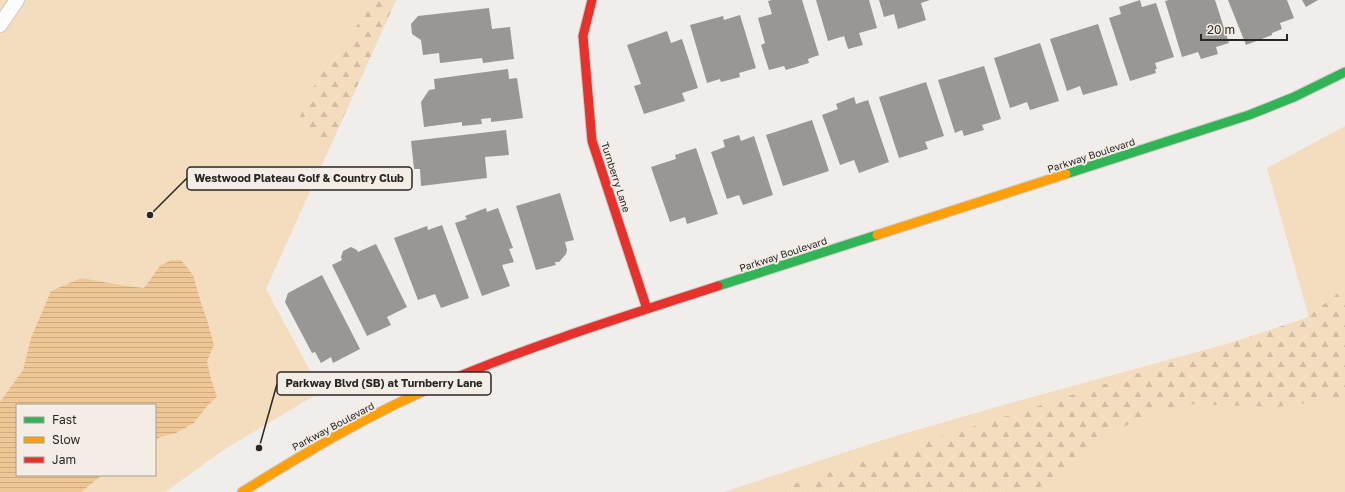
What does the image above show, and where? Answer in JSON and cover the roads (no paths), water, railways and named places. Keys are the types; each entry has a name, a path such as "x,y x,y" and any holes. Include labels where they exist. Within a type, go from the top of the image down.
{"street":[{"name":"Turnberry Lane","path":"592,0 583,36 592,141 647,309"},
{"name":"Parkway Boulevard","path":"242,492 294,459 344,431 421,392 483,366 647,309 1249,115 1294,97 1345,72"}],"lane":[{"path":"0,26 17,0"}],"place":[{"name":"Westwood Plateau Golf & Country Club","path":"150,215"},
{"name":"Parkway Blvd (SB) at Turnberry Lane","path":"259,448"}]}
